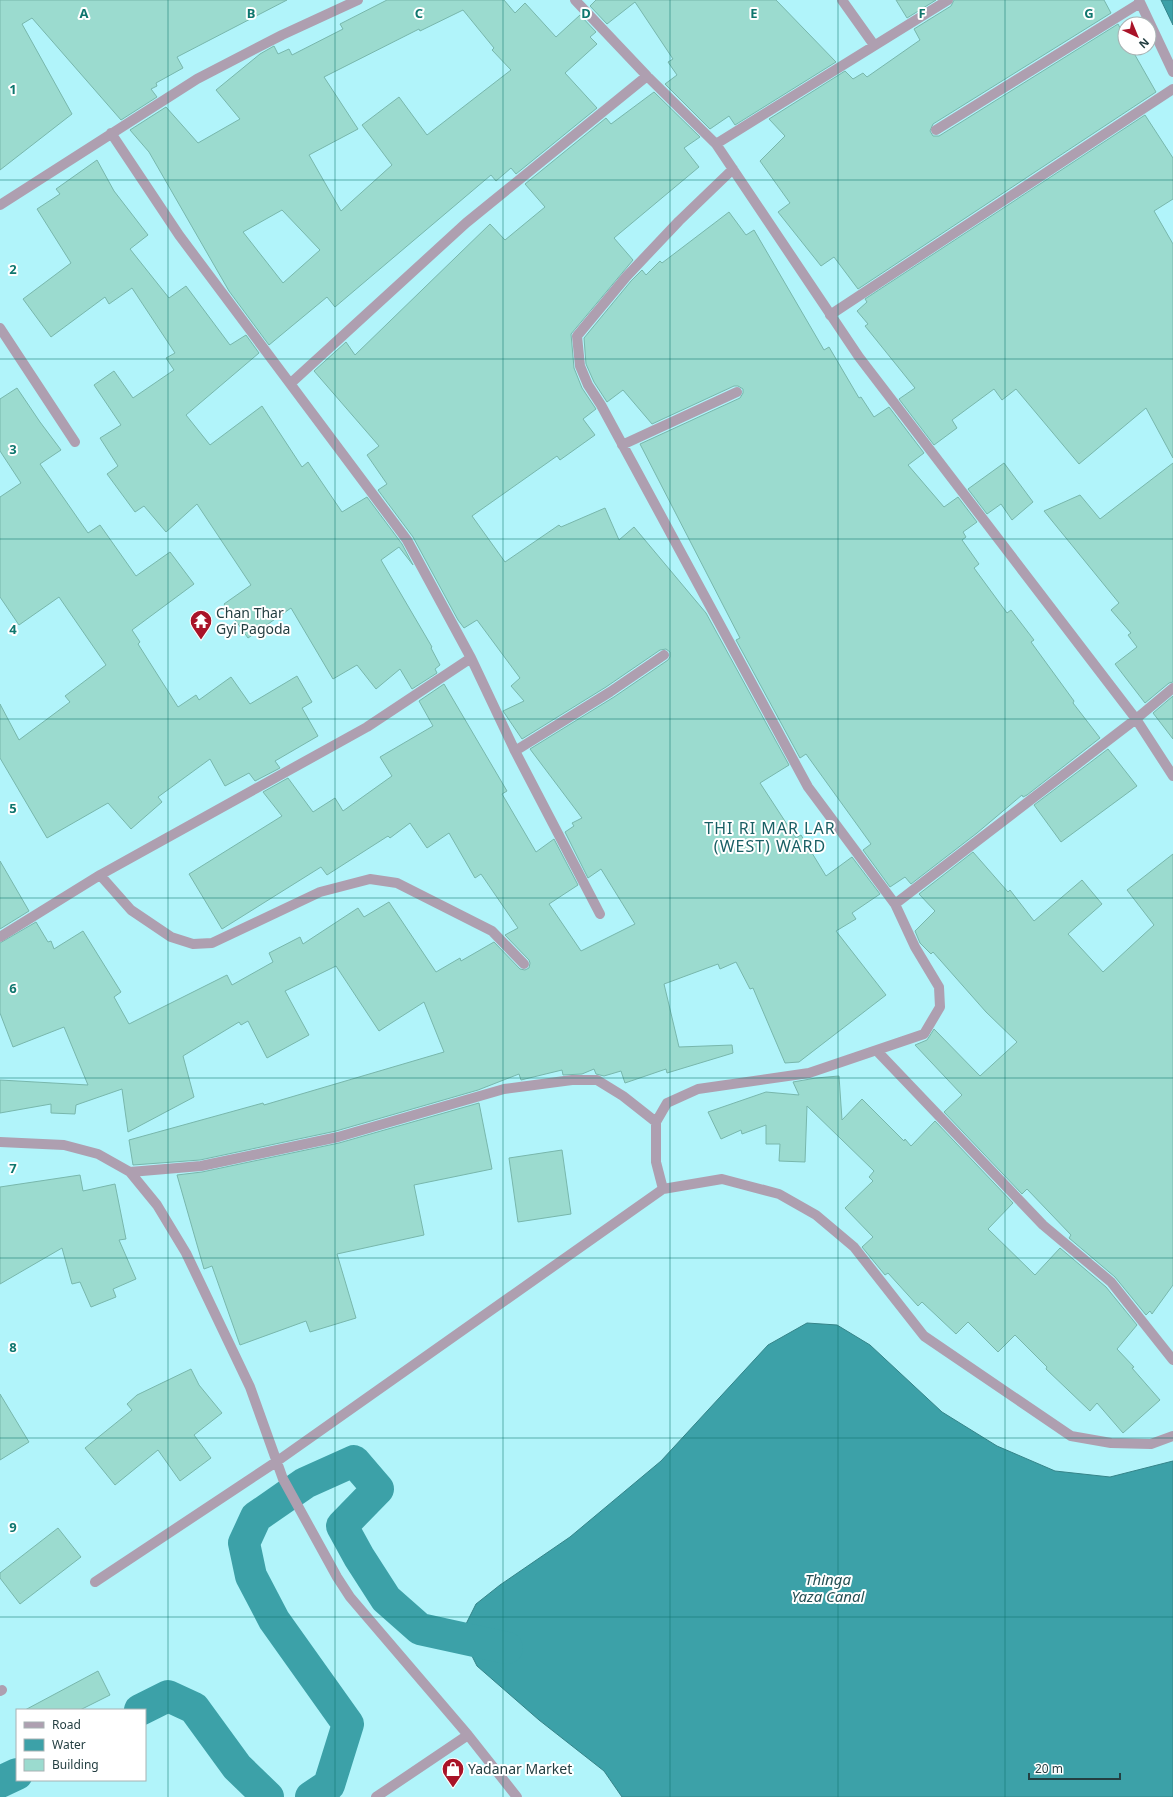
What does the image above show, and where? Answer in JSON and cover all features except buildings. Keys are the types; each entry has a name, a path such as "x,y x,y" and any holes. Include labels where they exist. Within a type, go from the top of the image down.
{"street":[{"path":"0,205 111,133 197,80 282,35 358,0"},
{"path":"575,0 647,76 716,144 859,357 1136,719 1173,776"},
{"path":"842,0 874,45"},
{"path":"716,144 948,0"},
{"path":"936,130 1140,1 1173,72"},
{"path":"291,384 466,223 647,76"},
{"path":"830,315 1173,89"},
{"path":"111,133 180,235 407,540 471,658 515,751 600,914"},
{"path":"663,1189 656,1162 656,1122 666,1103 698,1089 808,1073 877,1051 924,1034 940,1007 938,987 915,947 895,904 808,787 601,405 588,385 580,366 577,336 626,277 679,221 733,169"},
{"path":"0,328 75,442"},
{"path":"622,445 737,392"},
{"path":"515,751 610,692 664,655"},
{"path":"0,937 100,875 368,727 471,658"},
{"path":"895,904 1136,719 1173,688"},
{"path":"100,875 131,910 171,937 193,944 212,943 320,892 370,879 397,883 492,931 524,964"},
{"path":"877,1051 1043,1225 1111,1282 1173,1360"},
{"path":"130,1172 202,1166 338,1136 504,1089 572,1080 597,1080 623,1096 656,1122"},
{"path":"0,1142 64,1145 98,1154 130,1172 157,1205 186,1253 250,1387 283,1479 337,1577 350,1597 468,1735 517,1797"},
{"path":"95,1582 276,1462 663,1189 722,1179 779,1194 816,1215 854,1247 924,1336 1071,1436 1110,1444 1151,1444 1173,1436"},
{"path":"376,1797 468,1735"}],"water":[{"path":"1161,0 1173,0 1173,25"},
{"name":"Thinga Yaza Canal","path":"807,1323 837,1325 870,1345 942,1412 997,1446 1055,1471 1110,1477 1173,1461 1173,1797 622,1797 604,1771 539,1720 477,1666 461,1634 476,1604 500,1585 570,1537 661,1461 768,1345"}],"waterway":[{"path":"311,1797 329,1785 348,1724 274,1620 251,1576 244,1543 256,1517 305,1483 354,1461 378,1489 342,1526 359,1557 386,1599 420,1629 507,1648"},
{"path":"142,1709 168,1696 194,1708 237,1767 268,1797"},
{"path":"0,1782 16,1774"}],"place":[{"name":"Chan Thar Gyi Pagoda","path":"201,640"},
{"name":"Yadanar Market","path":"453,1788"}],"district":[{"name":"THI RI MAR LAR (WEST) WARD","path":"770,837"}]}
